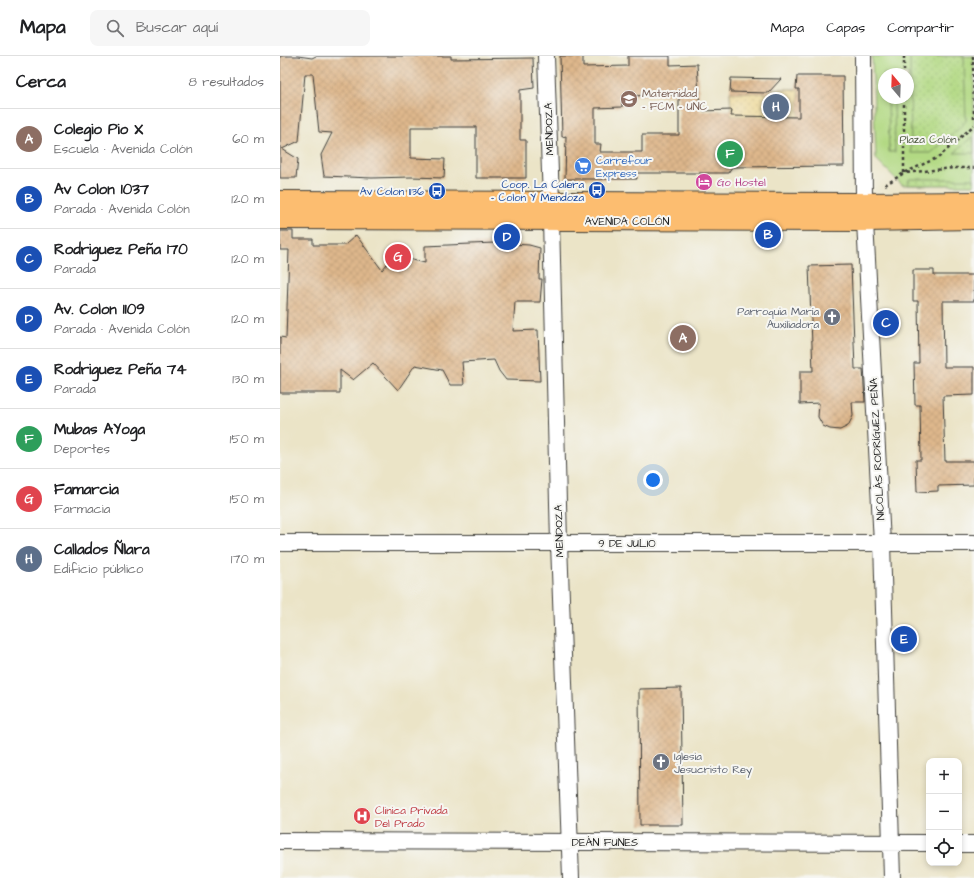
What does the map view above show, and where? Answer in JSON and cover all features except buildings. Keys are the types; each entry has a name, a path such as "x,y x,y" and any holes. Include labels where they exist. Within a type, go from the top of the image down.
{"main road":[{"name":"AVENIDA COLÓN","path":"280,201 551,211"},
{"name":"AVENIDA COLÓN","path":"280,219 551,211 974,202"},
{"name":"AVENIDA COLÓN","path":"865,204 974,219"}],"street":[{"name":"MENDOZA","path":"546,56 559,543 571,878"},
{"name":"NICOLÁS RODRÍGUEZ PEÑA","path":"863,56 865,204 882,543 892,878"},
{"name":"9 DE JULIO","path":"280,543 974,543"},
{"name":"DEÁN FUNES","path":"280,841 926,843"},
{"path":"962,844 974,844"}],"path":[{"path":"904,56 904,68"},
{"path":"973,56 974,118"},
{"path":"904,104 904,173"},
{"path":"865,204 885,185 904,173 939,157 974,125"},
{"path":"904,173 954,168 974,168"}],"sand":[{"path":"772,89 799,89 799,117 731,116 730,92 767,93"}],"green space":[{"name":"Plaza Colón","path":"872,56 974,56 974,184 902,185 876,159"},
{"path":"910,56 964,56 966,121 931,153 911,153 910,104 914,104 914,68 910,68"},
{"path":"888,104 894,104 895,152 889,152"},
{"path":"973,136 974,153 954,153"},
{"path":"909,179 974,179 974,185 908,185"}],"place":[{"name":"Maternidad - FCM - UNC","path":"629,99"},
{"name":"Callados Ñlara","path":"776,107"},
{"name":"Mubas AYoga","path":"730,154"},
{"name":"Carrefour Express","path":"583,166"},
{"name":"Go Hostel","path":"704,182"},
{"name":"Coop. La Calera - Colon Y Mendoza","path":"597,190"},
{"name":"Av Colon 1136","path":"437,191"},
{"name":"Av Colon 1037","path":"768,235"},
{"name":"Av. Colon 1109","path":"507,237"},
{"name":"Famarcia","path":"398,257"},
{"name":"Parroquia María Auxiliadora","path":"832,317"},
{"name":"Rodriguez Peña 170","path":"886,323"},
{"name":"Colegio Pio X","path":"683,338"},
{"name":"Rodriguez Peña 74","path":"904,639"},
{"name":"Iglesia Jesucristo Rey","path":"661,762"},
{"name":"Clinica Privada Del Prado","path":"362,816"}]}
